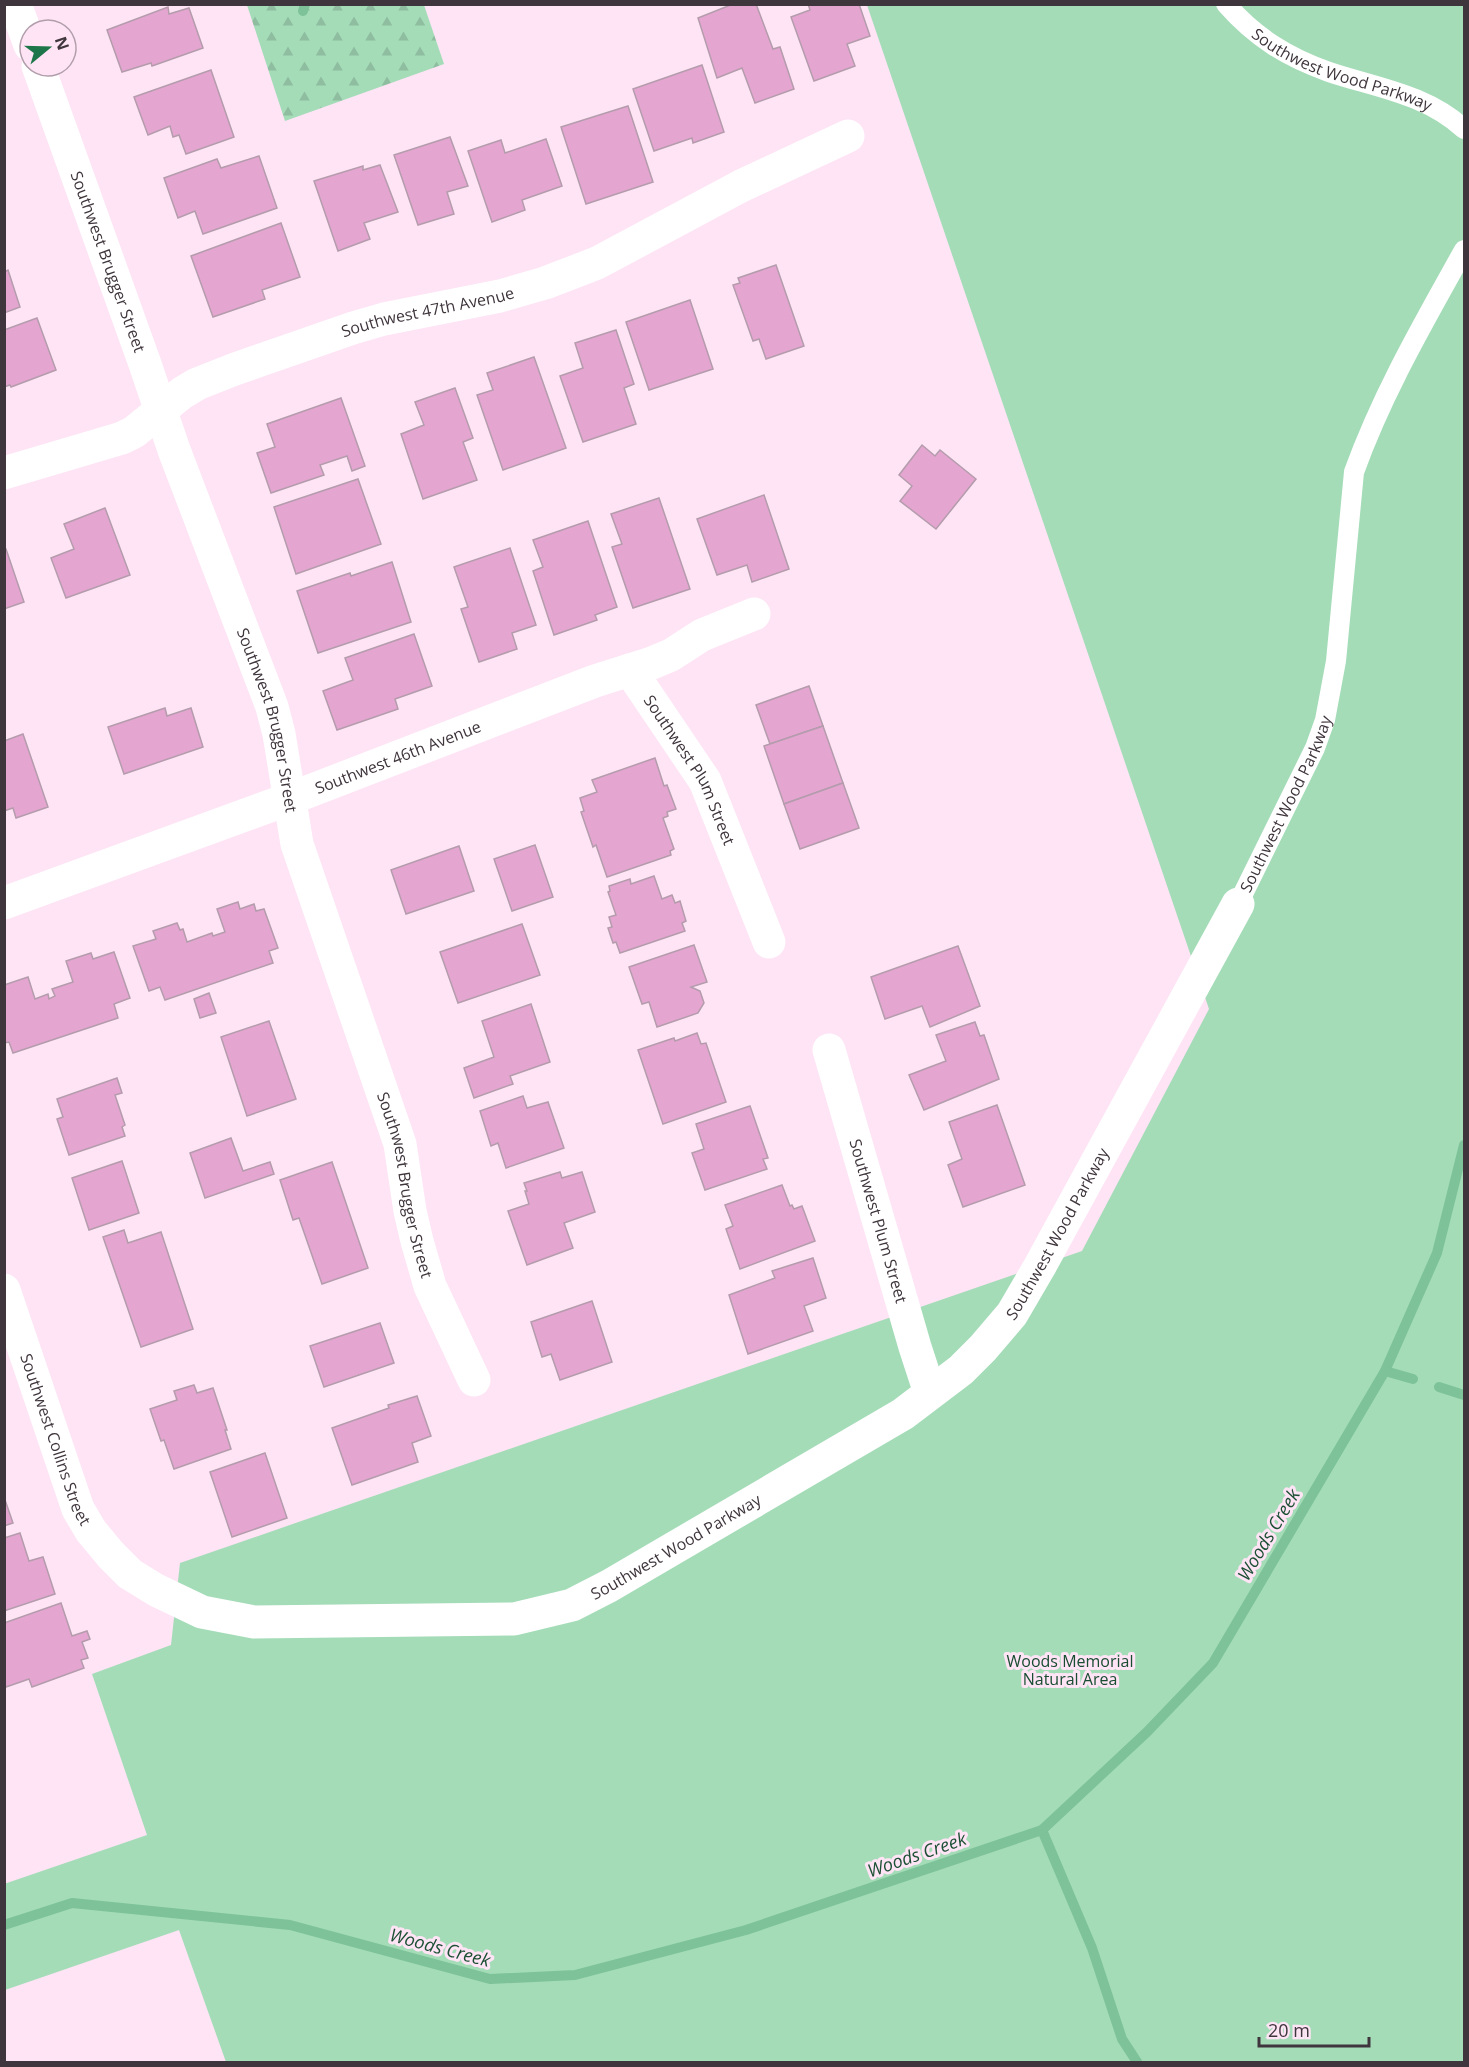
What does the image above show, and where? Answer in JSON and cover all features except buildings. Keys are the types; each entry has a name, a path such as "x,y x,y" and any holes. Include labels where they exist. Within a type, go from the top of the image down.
{"street":[{"name":"Southwest Brugger Street","path":"42,78 160,410 272,708 279,734 297,844 400,1144 410,1211 430,1286 474,1380"},
{"name":"Southwest 47th Avenue","path":"4,473 122,438 134,432 182,393 197,384 235,369 384,319 500,296 545,283 597,263 741,186 848,136"},
{"name":"Southwest 46th Avenue","path":"4,903 289,799 595,681 671,655 702,635 754,614"},
{"name":"Southwest Plum Street","path":"630,670 705,781 770,942"},
{"name":"Southwest Wood Parkway","path":"130,1574 156,1590 202,1612 254,1622 514,1618 572,1605 609,1586 903,1414 961,1370 1012,1314 1238,904"},
{"name":"Southwest Plum Street","path":"829,1050 930,1393"},
{"name":"Southwest Collins Street","path":"4,1290 78,1509 91,1531 130,1574"}],"lane":[{"name":"Southwest Wood Parkway","path":"1226,4 1260,37 1280,51 1330,72 1400,92 1438,109 1464,129"},
{"name":"Southwest Wood Parkway","path":"1238,904 1315,748 1325,720 1336,661 1354,472 1408,351 1464,250"}],"green space":[{"path":"247,5 424,5 444,64 285,121"},
{"name":"Woods Memorial Natural Area","path":"867,5 1464,5 1464,2062 226,2062 179,1930 5,1990 4,1884 147,1835 92,1674 171,1645 180,1563 1082,1251 1209,1009"}],"waterway":[{"path":"303,11 305,4"},
{"name":"Woods Creek","path":"4,1925 72,1903 290,1925 490,1979 575,1975 746,1930 1042,1830 1147,1732 1213,1663 1385,1371 1437,1253 1464,1145"},
{"path":"1385,1371 1413,1379"},
{"path":"1439,1387 1464,1395"},
{"path":"1042,1830 1092,1948 1122,2039 1137,2062"}]}
